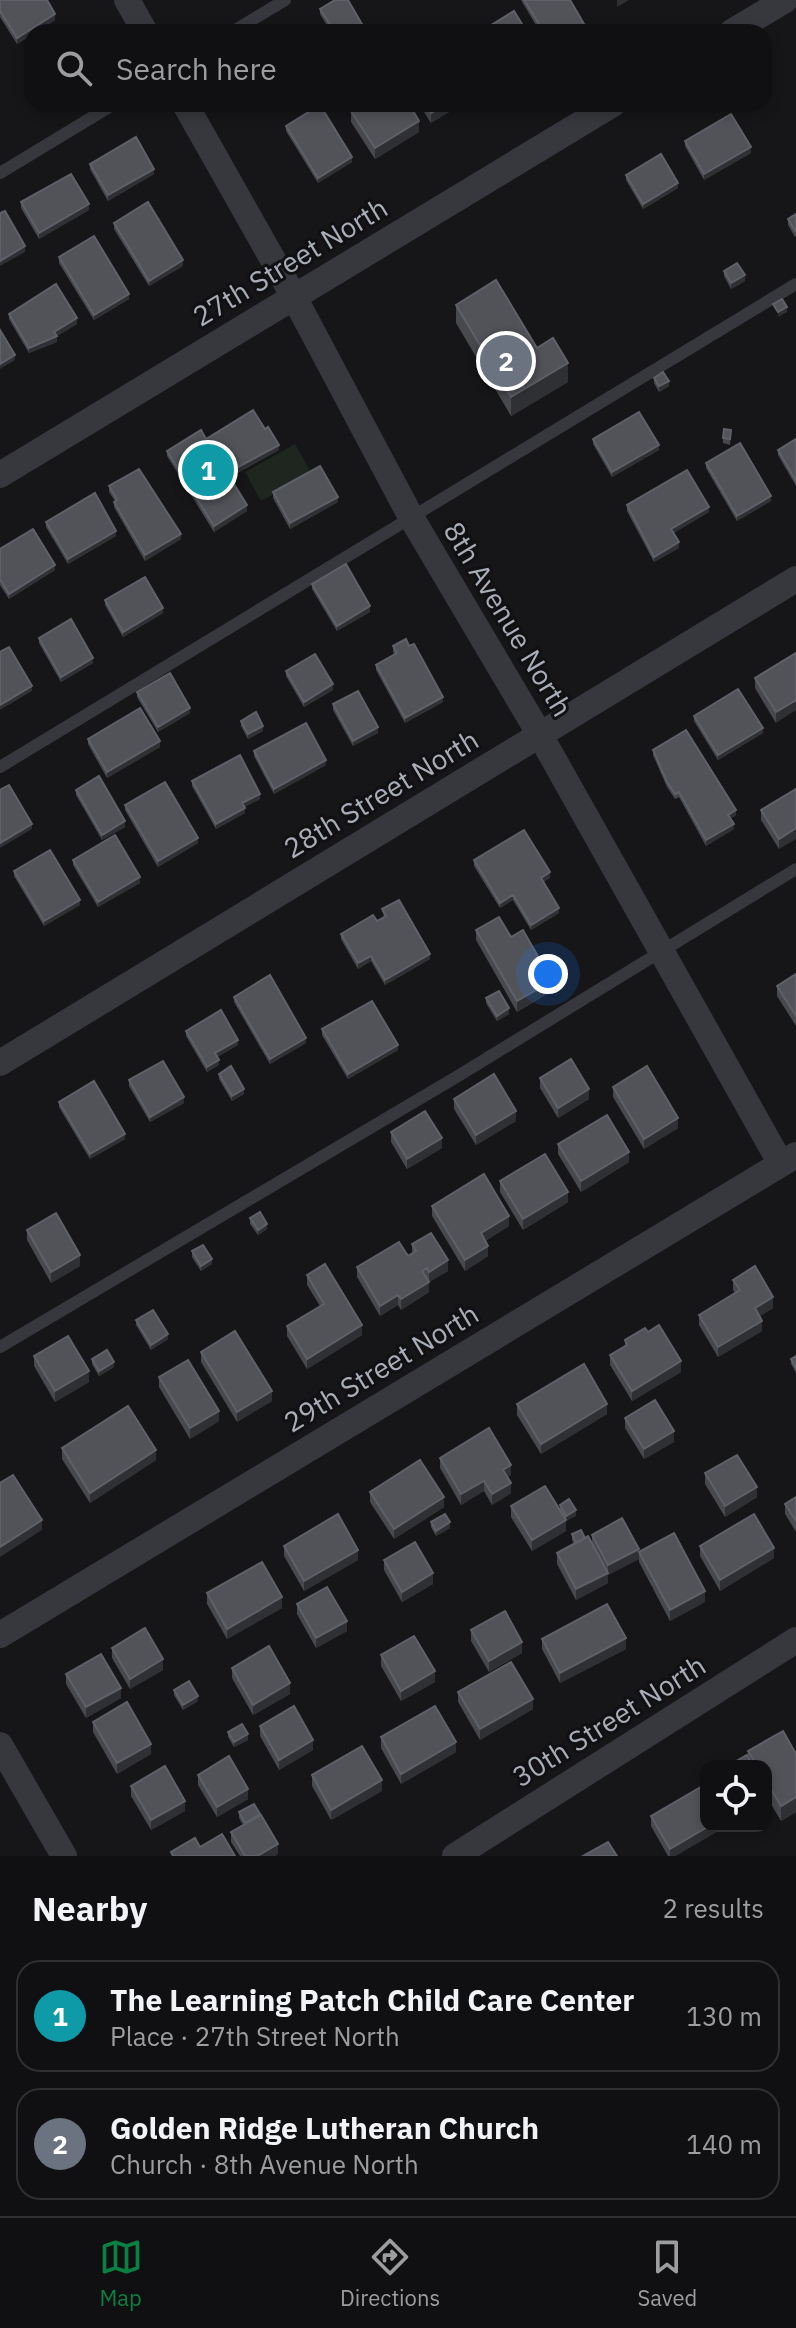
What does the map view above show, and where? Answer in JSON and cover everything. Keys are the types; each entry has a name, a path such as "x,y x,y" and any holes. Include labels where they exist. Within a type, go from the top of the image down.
{"street":[{"path":"127,0 140,24"},
{"path":"745,24 785,0"},
{"name":"8th Avenue North","path":"190,112 294,297 411,517 540,735 662,951 789,1159"},
{"name":"27th Street North","path":"0,475 600,112"},
{"name":"28th Street North","path":"0,1063 796,579"},
{"name":"29th Street North","path":"0,1635 789,1159"},
{"name":"30th Street North","path":"455,1856 796,1640"},
{"path":"0,1745 64,1856"}],"lane":[{"path":"245,24 285,0"},
{"path":"0,173 101,112"},
{"path":"0,767 796,284"},
{"path":"0,1347 796,869"}],"shaded area":[{"path":"295,444 312,474 261,501 245,472"}],"building":[{"path":"0,0 47,0 55,14 39,24 24,24 24,34 17,38 0,11"},
{"path":"335,0 348,0 362,24 330,24 320,9"},
{"path":"524,0 570,0 584,24 539,24"},
{"path":"514,11 522,24 493,24"},
{"path":"309,112 324,112 352,157 318,178 286,126"},
{"path":"352,112 414,112 419,121 375,148"},
{"path":"731,114 751,147 704,174 685,141"},
{"path":"136,137 154,169 108,195 90,164"},
{"path":"661,154 678,183 643,204 626,175"},
{"path":"71,174 89,204 39,233 21,202"},
{"path":"148,202 183,260 149,281 114,223"},
{"path":"5,211 25,246 0,261 0,213"},
{"path":"796,214 796,231 795,231 788,219"},
{"path":"94,236 129,294 94,315 59,257"},
{"path":"737,263 745,275 731,283 724,271"},
{"path":"496,280 537,348 553,338 568,363 511,397 456,305"},
{"path":"56,284 77,318 54,332 57,336 29,348 9,314"},
{"path":"782,299 787,307 778,312 773,304"},
{"path":"0,330 15,355 0,364"},
{"path":"663,372 669,381 659,386 654,378"},
{"path":"253,410 279,445 227,473 247,505 214,526 167,451 201,430 206,439"},
{"path":"639,412 659,445 612,472 593,439"},
{"path":"724,429 731,430 730,439 723,438"},
{"path":"796,439 796,481 778,450"},
{"path":"740,443 771,496 737,516 706,463"},
{"path":"320,466 338,497 290,523 273,492"},
{"path":"139,469 181,534 145,555 114,502 117,500 109,486"},
{"path":"687,470 709,507 671,529 679,542 654,557 627,505"},
{"path":"95,493 116,531 68,559 46,522"},
{"path":"33,529 55,565 9,594 0,579 0,549"},
{"path":"346,564 370,606 337,626 312,584"},
{"path":"145,577 163,608 123,632 105,600"},
{"path":"71,619 93,658 61,677 39,638"},
{"path":"406,639 409,646 414,644 443,697 405,718 376,665 397,653 393,646"},
{"path":"9,647 32,686 0,705 0,652"},
{"path":"796,653 796,700 776,712 755,678"},
{"path":"315,654 333,684 304,702 286,671"},
{"path":"170,673 190,708 158,727 137,692"},
{"path":"738,689 763,728 718,755 694,716"},
{"path":"358,691 378,727 353,741 333,704"},
{"path":"140,708 160,741 107,772 88,739"},
{"path":"256,712 263,726 248,734 241,721"},
{"path":"306,723 326,760 274,789 254,751"},
{"path":"686,730 736,810 728,815 734,824 706,840 679,792 675,794 667,782 653,750"},
{"path":"240,755 260,794 242,803 245,808 216,824 192,781"},
{"path":"99,776 125,821 102,835 76,790"},
{"path":"165,782 198,838 158,861 125,805"},
{"path":"9,785 32,824 0,843 0,790"},
{"path":"796,789 796,828 779,839 761,810"},
{"path":"524,830 550,872 541,878 559,908 531,925 513,895 500,903 474,860"},
{"path":"115,835 140,877 98,902 73,860"},
{"path":"50,850 80,900 44,921 14,871"},
{"path":"399,900 430,954 385,980 371,956 358,963 341,934 373,915 377,921 386,916 382,909"},
{"path":"499,917 511,937 523,930 552,981 517,1001 476,930"},
{"path":"796,974 796,1016 777,986"},
{"path":"270,975 306,1038 270,1059 234,997"},
{"path":"499,991 509,1008 497,1016 486,998"},
{"path":"372,1001 398,1045 348,1074 322,1029"},
{"path":"221,1010 238,1040 215,1053 219,1060 207,1067 186,1031"},
{"path":"571,1059 589,1089 558,1108 540,1078"},
{"path":"163,1061 184,1097 150,1117 129,1080"},
{"path":"231,1066 244,1089 232,1096 219,1074"},
{"path":"647,1066 678,1118 644,1139 613,1087"},
{"path":"494,1074 516,1111 476,1135 454,1099"},
{"path":"94,1081 125,1134 90,1154 59,1102"},
{"path":"425,1111 442,1138 407,1159 391,1132"},
{"path":"607,1115 629,1152 581,1181 558,1144"},
{"path":"545,1154 568,1192 523,1219 500,1181"},
{"path":"484,1174 509,1216 481,1233 488,1246 465,1260 432,1206"},
{"path":"260,1212 267,1224 258,1230 250,1218"},
{"path":"56,1213 80,1255 51,1272 27,1230"},
{"path":"431,1233 448,1260 429,1272 427,1268 422,1271 429,1282 401,1299 398,1295 380,1306 357,1267 399,1242 408,1256 416,1251 412,1244"},
{"path":"203,1245 212,1259 201,1266 192,1251"},
{"path":"325,1264 362,1325 307,1359 287,1326 324,1304 307,1275"},
{"path":"755,1266 773,1297 755,1308 762,1321 718,1347 699,1315 740,1290 733,1280"},
{"path":"153,1310 168,1334 151,1345 136,1320"},
{"path":"659,1325 681,1361 632,1391 610,1355 627,1345 625,1340 645,1328 648,1332"},
{"path":"235,1331 272,1391 237,1412 201,1352"},
{"path":"68,1336 89,1371 55,1391 34,1356"},
{"path":"107,1350 114,1362 99,1371 92,1359"},
{"path":"188,1360 219,1411 190,1428 159,1377"},
{"path":"584,1364 607,1404 541,1444 517,1404"},
{"path":"655,1400 674,1431 644,1449 625,1418"},
{"path":"128,1406 156,1450 90,1493 62,1448"},
{"path":"489,1428 511,1465 503,1470 511,1483 492,1494 484,1481 461,1494 440,1458"},
{"path":"737,1455 757,1487 725,1506 705,1473"},
{"path":"420,1460 444,1497 394,1529 370,1492"},
{"path":"13,1475 42,1520 0,1547 0,1483"},
{"path":"545,1486 566,1520 532,1540 511,1506"},
{"path":"796,1497 796,1521 785,1504"},
{"path":"569,1499 576,1510 566,1516 560,1505"},
{"path":"338,1514 358,1550 304,1581 284,1546"},
{"path":"445,1514 450,1522 436,1531 431,1522"},
{"path":"754,1514 774,1548 720,1580 700,1546"},
{"path":"622,1518 639,1549 608,1565 592,1535"},
{"path":"581,1530 585,1538 576,1543 572,1534"},
{"path":"674,1533 705,1591 670,1610 639,1552"},
{"path":"588,1536 608,1573 576,1589 557,1553"},
{"path":"415,1542 433,1573 402,1592 384,1560"},
{"path":"262,1562 282,1597 227,1629 207,1593"},
{"path":"327,1587 347,1621 316,1638 297,1604"},
{"path":"607,1604 626,1638 560,1673 542,1639"},
{"path":"505,1611 522,1642 489,1661 471,1630"},
{"path":"145,1628 163,1659 130,1679 112,1648"},
{"path":"414,1636 435,1671 401,1691 381,1655"},
{"path":"269,1646 290,1683 253,1705 232,1668"},
{"path":"101,1654 121,1688 86,1707 66,1674"},
{"path":"511,1662 533,1699 480,1729 458,1692"},
{"path":"189,1681 198,1696 183,1705 174,1690"},
{"path":"127,1702 151,1744 117,1763 93,1722"},
{"path":"294,1706 313,1740 279,1760 260,1726"},
{"path":"435,1706 456,1742 401,1774 381,1737"},
{"path":"242,1724 248,1734 234,1742 228,1732"},
{"path":"783,1731 796,1754 796,1797 781,1806 772,1791 772,1760 754,1760 748,1751"},
{"path":"362,1746 382,1780 331,1810 312,1775"},
{"path":"229,1756 248,1789 217,1807 198,1775"},
{"path":"165,1766 185,1801 151,1820 131,1786"},
{"path":"700,1787 700,1831 670,1849 651,1816"},
{"path":"254,1804 260,1814 245,1823 239,1812"},
{"path":"261,1815 278,1844 257,1856 245,1856 231,1832"},
{"path":"222,1834 235,1856 173,1856 171,1852 195,1838 200,1847"},
{"path":"608,1842 617,1856 583,1856"}],"place":[{"name":"Golden Ridge Lutheran Church","path":"506,361"},
{"name":"The Learning Patch Child Care Center","path":"208,470"}]}
